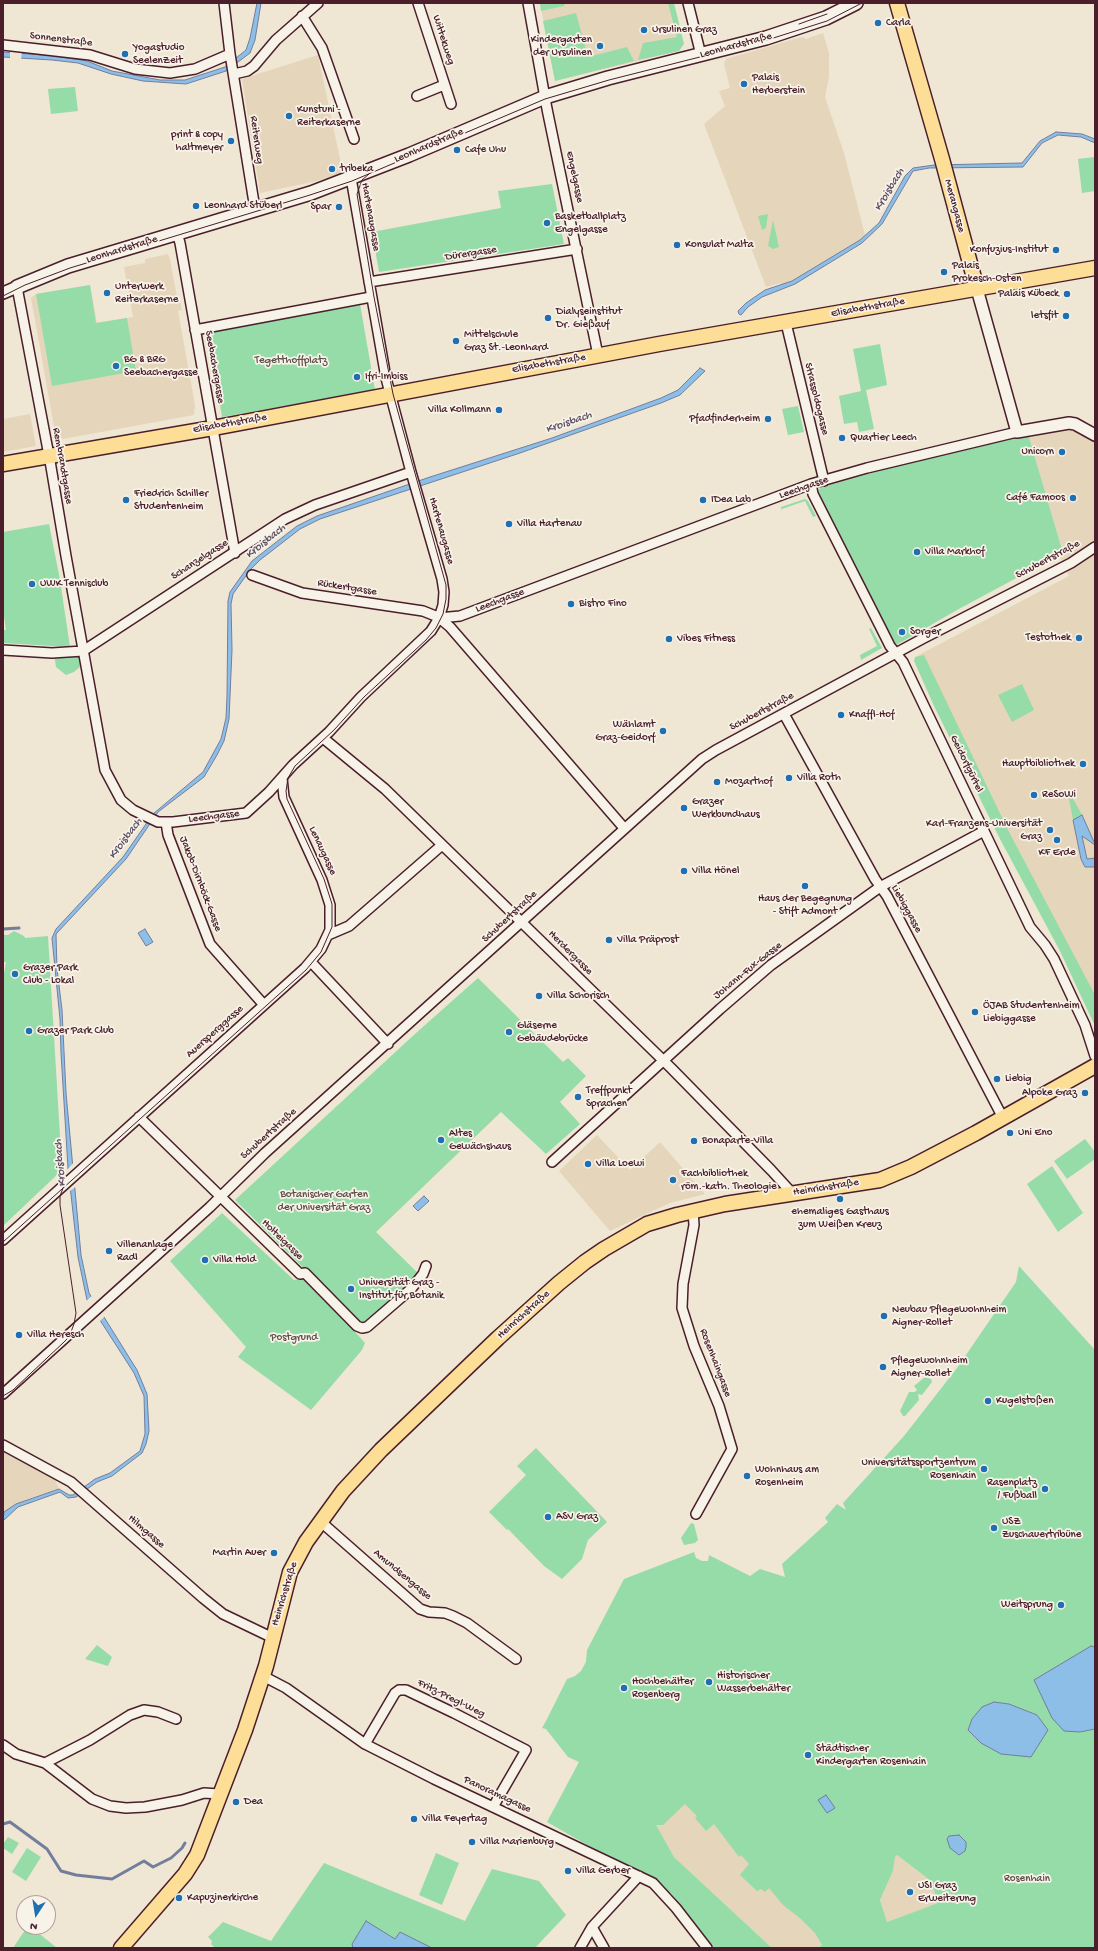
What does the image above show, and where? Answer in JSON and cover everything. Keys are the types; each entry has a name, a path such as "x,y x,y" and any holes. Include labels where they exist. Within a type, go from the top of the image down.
{"main road":[{"name":"Leonhardstraße","path":"17,287 68,266 311,193 351,178 545,97 608,78 701,55 794,29 826,18 856,3"},
{"name":"Merangasse","path":"897,3 977,289"},
{"name":"Elisabethstraße","path":"3,464 213,428 598,355 1095,268"},
{"name":"Heinrichstraße","path":"121,1948 190,1868 202,1842 219,1794 245,1730 263,1676 290,1572 306,1542 320,1521 344,1491 381,1450 482,1353 559,1284 604,1249 647,1224 693,1211 792,1193 880,1180 911,1167 1003,1118 1095,1066"}],"street":[{"name":"Reiterweg","path":"223,3 230,56 234,71 255,209"},
{"path":"234,71 247,70 254,66 276,40 318,3"},
{"name":"Wittekweg","path":"418,3 451,104"},
{"name":"Engelgasse","path":"528,3 545,97 598,355"},
{"path":"688,3 701,55"},
{"path":"302,16 322,48 354,139"},
{"name":"Sonnenstraße","path":"3,45 90,54 135,69 170,73 195,69 230,56"},
{"path":"417,96 444,84"},
{"name":"Hartenaugasse","path":"351,178 371,297 390,394 444,587 444,598 439,618"},
{"name":"Seebachergasse","path":"177,233 235,552"},
{"name":"Dürergasse","path":"369,282 577,249"},
{"name":"Leonhardstraße","path":"3,293 17,287"},
{"name":"Rembrandtgasse","path":"17,287 49,455 83,651"},
{"name":"Merangasse","path":"977,289 1018,432"},
{"path":"195,330 371,297"},
{"name":"Strassoldogasse","path":"786,323 824,481"},
{"name":"Leechgasse","path":"162,822 246,813 297,761 323,738 361,697 431,631 439,618 460,616 811,484 867,468 1018,432 1069,423 1075,424 1095,435"},
{"name":"Schanzelgasse","path":"3,650 52,653 83,651 285,519 315,505 412,476"},
{"name":"Geidorfgürtel","path":"811,484 813,494 890,646 897,653 907,670 1030,927 1054,959 1085,1025 1095,1056"},
{"name":"Schubertstraße","path":"3,1394 106,1302 220,1197 265,1153 388,1044 702,758 1000,598 1071,563 1095,547"},
{"name":"Rückertgasse","path":"252,575 302,593 423,611 439,618"},
{"path":"439,618 450,627 624,828"},
{"path":"83,651 105,770 121,800 133,810 162,822"},
{"name":"Liebiggasse","path":"784,714 880,887 887,896 1003,1118"},
{"name":"Herdergasse","path":"323,738 382,786 664,1061 772,1170 792,1193"},
{"name":"Lenaugasse","path":"282,778 284,797 327,894 331,915 328,935"},
{"name":"Jakob-Dirnböck-Gasse","path":"162,822 210,944 264,1005"},
{"name":"Johann-Fux-Gasse","path":"552,1162 720,1009 771,965 880,887 984,831"},
{"path":"328,935 349,926 442,845"},
{"name":"Auersperggasse","path":"3,1240 310,962 321,948 328,935"},
{"path":"310,962 388,1044"},
{"name":"Holteigasse","path":"139,1117 300,1274 305,1272 357,1326 362,1328 367,1327 411,1289 423,1274 426,1266"},
{"name":"Rosenhaingasse","path":"693,1211 694,1225 683,1284 682,1308 694,1346 719,1406 732,1449 696,1514"},
{"name":"Hilmgasse","path":"3,1445 72,1482 88,1498 223,1614 273,1638"},
{"name":"Amundsengasse","path":"320,1521 420,1609 454,1616 467,1623 516,1659"},
{"name":"Panoramagasse","path":"263,1676 286,1688 365,1744 653,1883 664,1894 707,1948"},
{"name":"Fritz-Pregl-Weg","path":"365,1744 395,1693 402,1690 454,1713 526,1750 494,1807"},
{"path":"45,1763 90,1740 130,1715 144,1710 158,1712 176,1719"},
{"path":"3,1745 16,1754 45,1763 92,1798 110,1806 126,1808 145,1807 182,1800 204,1793 219,1794"},
{"path":"580,1948 592,1927 639,1876"},
{"path":"592,1927 604,1948"}],"shaded area":[{"name":"Ursulinen Graz","path":"540,3 674,3 679,51 555,81"},
{"path":"823,33 829,53 829,77 825,97 844,153 865,235 860,240 792,281 782,285 781,283 766,287 704,124 725,106 719,91 730,88 724,64 726,59 798,38 803,37 806,39"},
{"name":"Kunstuni - Reiterkaserne","path":"318,55 343,173 317,181 260,193 242,79"},
{"name":"BG & BRG Seebachergasse","path":"168,254 177,297 179,297 182,310 178,311 195,405 194,415 63,439 55,432 31,298 36,294 90,285 97,323 133,317 124,267 145,263 145,259"},
{"path":"30,414 36,446 3,452 3,419"},
{"name":"Karl-Franzens-Universität Graz","path":"1069,430 1095,442 1095,1003 915,657 1069,576 1059,556 1063,553 1029,437"},
{"path":"597,1135 630,1170 660,1142 705,1194 670,1203 610,1231 559,1171"},
{"path":"3,1451 55,1480 59,1489 28,1499 3,1513"},
{"path":"721,1744 822,1945 818,1948 772,1948 674,1857 641,1801"},
{"name":"USI Graz Erweiterung","path":"897,1855 931,1881 939,1903 887,1922 880,1900 893,1871 895,1856"}],"green space":[{"path":"540,3 565,3 564,6 541,11"},
{"path":"668,3 674,3 684,44 679,51 638,60 643,43 677,37"},
{"path":"576,13 588,57 627,47 634,61 555,81 543,21"},
{"path":"75,87 78,111 51,114 48,89"},
{"path":"1095,157 1095,191 1082,193 1078,159"},
{"path":"552,184 564,244 379,272 372,232 501,208 498,191"},
{"path":"768,214 766,228 762,230 758,216"},
{"path":"773,220 779,247 773,249 768,246"},
{"path":"90,285 96,323 127,318 136,371 52,386 36,294"},
{"name":"Tegetthoffplatz","path":"360,304 375,390 222,417 208,331"},
{"path":"880,344 887,385 866,390 874,429 859,432 857,422 844,424 839,396 861,391 853,349"},
{"path":"798,406 804,432 788,435 782,409"},
{"path":"1022,436 1029,437 1063,553 957,610 898,644 890,646 813,494 822,487 949,451"},
{"path":"805,499 808,501 816,516 813,517 805,501 782,509 782,512 781,507"},
{"name":"UWK Tennisclub","path":"49,524 60,580 70,647 3,643 3,630 6,630 3,609 3,532"},
{"path":"871,628 882,648 861,660 860,655 877,646 869,629"},
{"path":"82,652 83,660 81,666 74,672 66,675 56,667 54,654"},
{"path":"924,655 1008,830 1095,995 1095,1026 1060,951 1000,839 934,706 914,661 915,657"},
{"path":"1022,684 1034,710 1012,722 998,695"},
{"path":"1067,788 1082,815 1073,820"},
{"name":"Grazer Park Club","path":"14,931 25,938 48,936 62,1170 3,1226 3,979 6,962 3,962 3,935 8,935"},
{"name":"Botanischer Garten der Universität Graz","path":"478,978 563,1062 568,1058 586,1076 560,1102 580,1124 546,1154 501,1112 376,1232 420,1275 363,1327 235,1200 416,1033"},
{"path":"1085,1139 1095,1152 1095,1159 1067,1179 1054,1161"},
{"path":"1052,1166 1083,1213 1058,1232 1027,1184"},
{"name":"Postgrund","path":"222,1213 294,1280 304,1279 329,1303 365,1343 362,1350 311,1410 238,1357 246,1347 170,1261"},
{"name":"Rosenhain","path":"1019,1266 1095,1350 1095,1647 1091,1646 1080,1732 1095,1729 1095,1948 818,1948 822,1945 815,1933 801,1919 783,1905 769,1888 765,1892 761,1889 757,1891 740,1875 749,1864 741,1855 739,1857 714,1824 706,1831 695,1818 697,1816 685,1804 663,1825 656,1825 674,1857 772,1948 714,1948 671,1893 547,1822 579,1762 568,1757 546,1729 542,1728 567,1679 575,1676 581,1671 586,1662 587,1650 624,1579 694,1552 696,1558 702,1561 708,1561 709,1555 750,1576 760,1569 785,1577 782,1564 828,1522 825,1518 837,1504 846,1510 843,1503 904,1436 957,1368 1016,1282","holes":["994,1702 1009,1704 1037,1715 1048,1730 981,1743 968,1730 972,1719","897,1855 931,1881 938,1903 887,1922 880,1900 893,1871 895,1857"]},
{"path":"925,1377 931,1379 932,1382 922,1395 918,1394 919,1400 905,1416 903,1416 900,1411 909,1392 915,1392 917,1390 914,1386"},
{"name":"ASV Graz","path":"536,1448 607,1522 588,1540 582,1559 562,1579 544,1566 489,1512 526,1475 517,1466"},
{"path":"691,1523 694,1524 698,1540 695,1543 684,1545 681,1538"},
{"path":"97,1645 112,1657 108,1666 85,1659"},
{"path":"8,1837 19,1843 12,1854 3,1848 3,1844"},
{"path":"27,1848 41,1857 26,1881 12,1872"},
{"path":"436,1853 459,1863 442,1905 419,1895"},
{"path":"324,1863 465,1921 492,1869 539,1881 566,1915 535,1948 215,1948 211,1944 212,1941 208,1937 223,1922 271,1941"},
{"path":"22,1935 41,1935 57,1948 13,1948"}],"water":[{"path":"257,3 261,3 255,40 250,53 226,71 186,84 143,81 111,74 78,63 3,57 3,52 56,56 87,61 112,71 160,80 185,80 225,67 246,50"},
{"name":"Kroisbach","path":"1056,132 1082,134 1095,139 1095,143 1081,137 1058,135 1042,143 1023,167 929,168 913,171 882,224 862,243 795,284 762,297 748,307 741,315 739,314 738,311 746,303 765,290 792,281 860,240 879,223 905,176 913,168 934,165 1022,163 1040,141"},
{"name":"Kroisbach","path":"700,368 705,371 680,395 661,403 520,453 320,519 300,529 260,560 250,570 233,594 231,604 232,650 229,719 224,741 217,755 204,777 158,812 126,859 56,934 57,969 62,1010 66,1093 81,1255 89,1293 137,1370 147,1394 149,1431 146,1444 142,1453 112,1476 97,1482 76,1497 68,1498 60,1492 18,1507 3,1521 4,1512 16,1504 59,1489 69,1495 73,1495 95,1479 110,1473 140,1451 145,1434 144,1396 134,1373 87,1300 78,1257 68,1168 60,1019 52,938 56,929 123,857 153,814 203,772 221,739 226,718 228,601 230,592 252,561 297,526 317,516 430,477 552,438 661,398 678,390"},
{"path":"1082,815 1095,844 1082,836 1087,859 1095,858 1095,867 1085,867 1081,859 1073,820"},
{"path":"145,929 153,942 146,946 138,933"},
{"path":"424,1196 429,1201 418,1211 413,1206"},
{"path":"1091,1646 1095,1647 1095,1729 1080,1732 1064,1731 1052,1718 1034,1680"},
{"path":"994,1702 1009,1704 1037,1715 1048,1730 1031,1757 1001,1754 981,1743 968,1730 972,1719 982,1707"},
{"path":"826,1795 835,1808 827,1813 818,1800"},
{"path":"959,1835 966,1842 966,1847 965,1851 959,1855 950,1848 947,1839 949,1836"},
{"path":"366,1921 395,1939 400,1932 432,1948 353,1948 352,1944"}],"pier":[{"path":"10,51 22,51 21,60 10,60"},
{"path":"75,1161 78,1185 70,1191 67,1170"},
{"path":"93,1295 105,1316 98,1323 85,1302"}],"waterway":[{"path":"3,929 19,928"},
{"path":"3,1824 10,1822 47,1849 61,1871 76,1875 112,1879 144,1861 153,1867 171,1858 182,1848 185,1843"}],"tram line":[{"path":"3,296 25,285 70,268 352,181 545,99 609,80 767,40 827,21 862,3"},
{"path":"799,24 827,14"},
{"path":"3,1242 306,970 321,952 332,927 332,904 324,879 287,799 286,791 288,778 295,766 334,730 364,697 426,640 436,628 443,614 446,599 446,585 393,394 374,297 357,194 362,180 369,174"},
{"path":"3,1396 13,1390 69,1337 74,1324 76,1313 60,1205 60,1196 63,1188"}],"place":[{"name":"Carla","path":"878,23"},
{"name":"Ursulinen Graz","path":"644,30"},
{"name":"Kindergarten der Ursulinen","path":"600,46"},
{"name":"Yogastudio SeelenZeit","path":"125,54"},
{"name":"Palais Herberstein","path":"744,84"},
{"name":"Kunstuni - Reiterkaserne","path":"289,116"},
{"name":"print & copy haltmeyer","path":"231,141"},
{"name":"Cafe Uhu","path":"457,150"},
{"name":"tribeka","path":"332,169"},
{"name":"Leonhard Stüberl","path":"196,206"},
{"name":"Spar","path":"339,207"},
{"name":"Basketballplatz Engelgasse","path":"547,223"},
{"name":"Konsulat Malta","path":"677,245"},
{"name":"Konfuzius-Institut","path":"1056,250"},
{"name":"Palais Prokesch-Osten","path":"944,272"},
{"name":"Unterwerk Reiterkaserne","path":"107,293"},
{"name":"Palais Kübeck","path":"1067,294"},
{"name":"letsfit","path":"1066,316"},
{"name":"Dialyseinstitut Dr. Gießauf","path":"548,318"},
{"name":"Mittelschule Graz St.-Leonhard","path":"456,341"},
{"name":"BG & BRG Seebachergasse","path":"116,366"},
{"name":"Ifri-Imbiss","path":"357,377"},
{"name":"Villa Kollmann","path":"499,410"},
{"name":"Pfadfinderheim","path":"768,419"},
{"name":"Quartier Leech","path":"842,438"},
{"name":"Unicorn","path":"1062,452"},
{"name":"Café Famoos","path":"1073,498"},
{"name":"Friedrich Schiller Studentenheim","path":"126,500"},
{"name":"IDea Lab","path":"703,500"},
{"name":"Villa Hartenau","path":"509,524"},
{"name":"Villa Markhof","path":"917,552"},
{"name":"UWK Tennisclub","path":"32,584"},
{"name":"Bistro Fino","path":"571,604"},
{"name":"Sorger","path":"902,632"},
{"name":"Testothek","path":"1079,638"},
{"name":"Vibes Fitness","path":"669,639"},
{"name":"Knaffl-Hof","path":"841,715"},
{"name":"Wählamt Graz-Geidorf","path":"663,731"},
{"name":"Hauptbibliothek","path":"1083,764"},
{"name":"Villa Roth","path":"789,778"},
{"name":"Mozarthof","path":"717,782"},
{"name":"ReSoWi","path":"1034,795"},
{"name":"Grazer Werkbundhaus","path":"684,808"},
{"name":"Karl-Franzens-Universität Graz","path":"1050,830"},
{"name":"KF Erde","path":"1057,840"},
{"name":"Villa Hönel","path":"684,871"},
{"name":"Haus der Begegnung - Stift Admont","path":"805,886"},
{"name":"Villa Präprost","path":"609,940"},
{"name":"Grazer Park Club - Lokal","path":"15,974"},
{"name":"Villa Schorisch","path":"539,996"},
{"name":"ÖJAB Studentenheim Liebiggasse","path":"975,1012"},
{"name":"Grazer Park Club","path":"29,1031"},
{"name":"Gläserne Gebäudebrücke","path":"509,1032"},
{"name":"Liebig","path":"997,1079"},
{"name":"Alpoke Graz","path":"1085,1093"},
{"name":"Treffpunkt Sprachen","path":"578,1097"},
{"name":"Uni Eno","path":"1010,1133"},
{"name":"Altes Gewächshaus","path":"441,1140"},
{"name":"Bonaparte-Villa","path":"694,1141"},
{"name":"Villa Loewi","path":"588,1164"},
{"name":"Fachbibliothek röm.-kath. Theologie","path":"673,1180"},
{"name":"ehemaliges Gasthaus zum Weißen Kreuz","path":"840,1199"},
{"name":"Villenanlage Radl","path":"109,1251"},
{"name":"Villa Hold","path":"205,1260"},
{"name":"Universität Graz - Institut für Botanik","path":"351,1289"},
{"name":"Neubau Pflegewohnheim Aigner-Rollet","path":"884,1316"},
{"name":"Villa Heresch","path":"19,1335"},
{"name":"Pflegewohnheim Aigner-Rollet","path":"883,1367"},
{"name":"Kugelstoßen","path":"988,1401"},
{"name":"Universitätssportzentrum Rosenhain","path":"984,1469"},
{"name":"Wohnhaus am Rosenheim","path":"747,1476"},
{"name":"Rasenplatz / Fußball","path":"1045,1489"},
{"name":"ASV Graz","path":"548,1517"},
{"name":"USZ Zuschauertribüne","path":"994,1528"},
{"name":"Martin Auer","path":"274,1553"},
{"name":"Weitsprung","path":"1061,1605"},
{"name":"Historischer Wasserbehälter","path":"709,1682"},
{"name":"Hochbehälter Rosenberg","path":"624,1688"},
{"name":"Städtischer Kindergarten Rosenhain","path":"808,1755"},
{"name":"Dea","path":"236,1802"},
{"name":"Villa Feyertag","path":"414,1819"},
{"name":"Villa Marienburg","path":"472,1842"},
{"name":"Villa Gerber","path":"568,1871"},
{"name":"USI Graz Erweiterung","path":"910,1892"},
{"name":"Kapuzinerkirche","path":"179,1898"}]}
